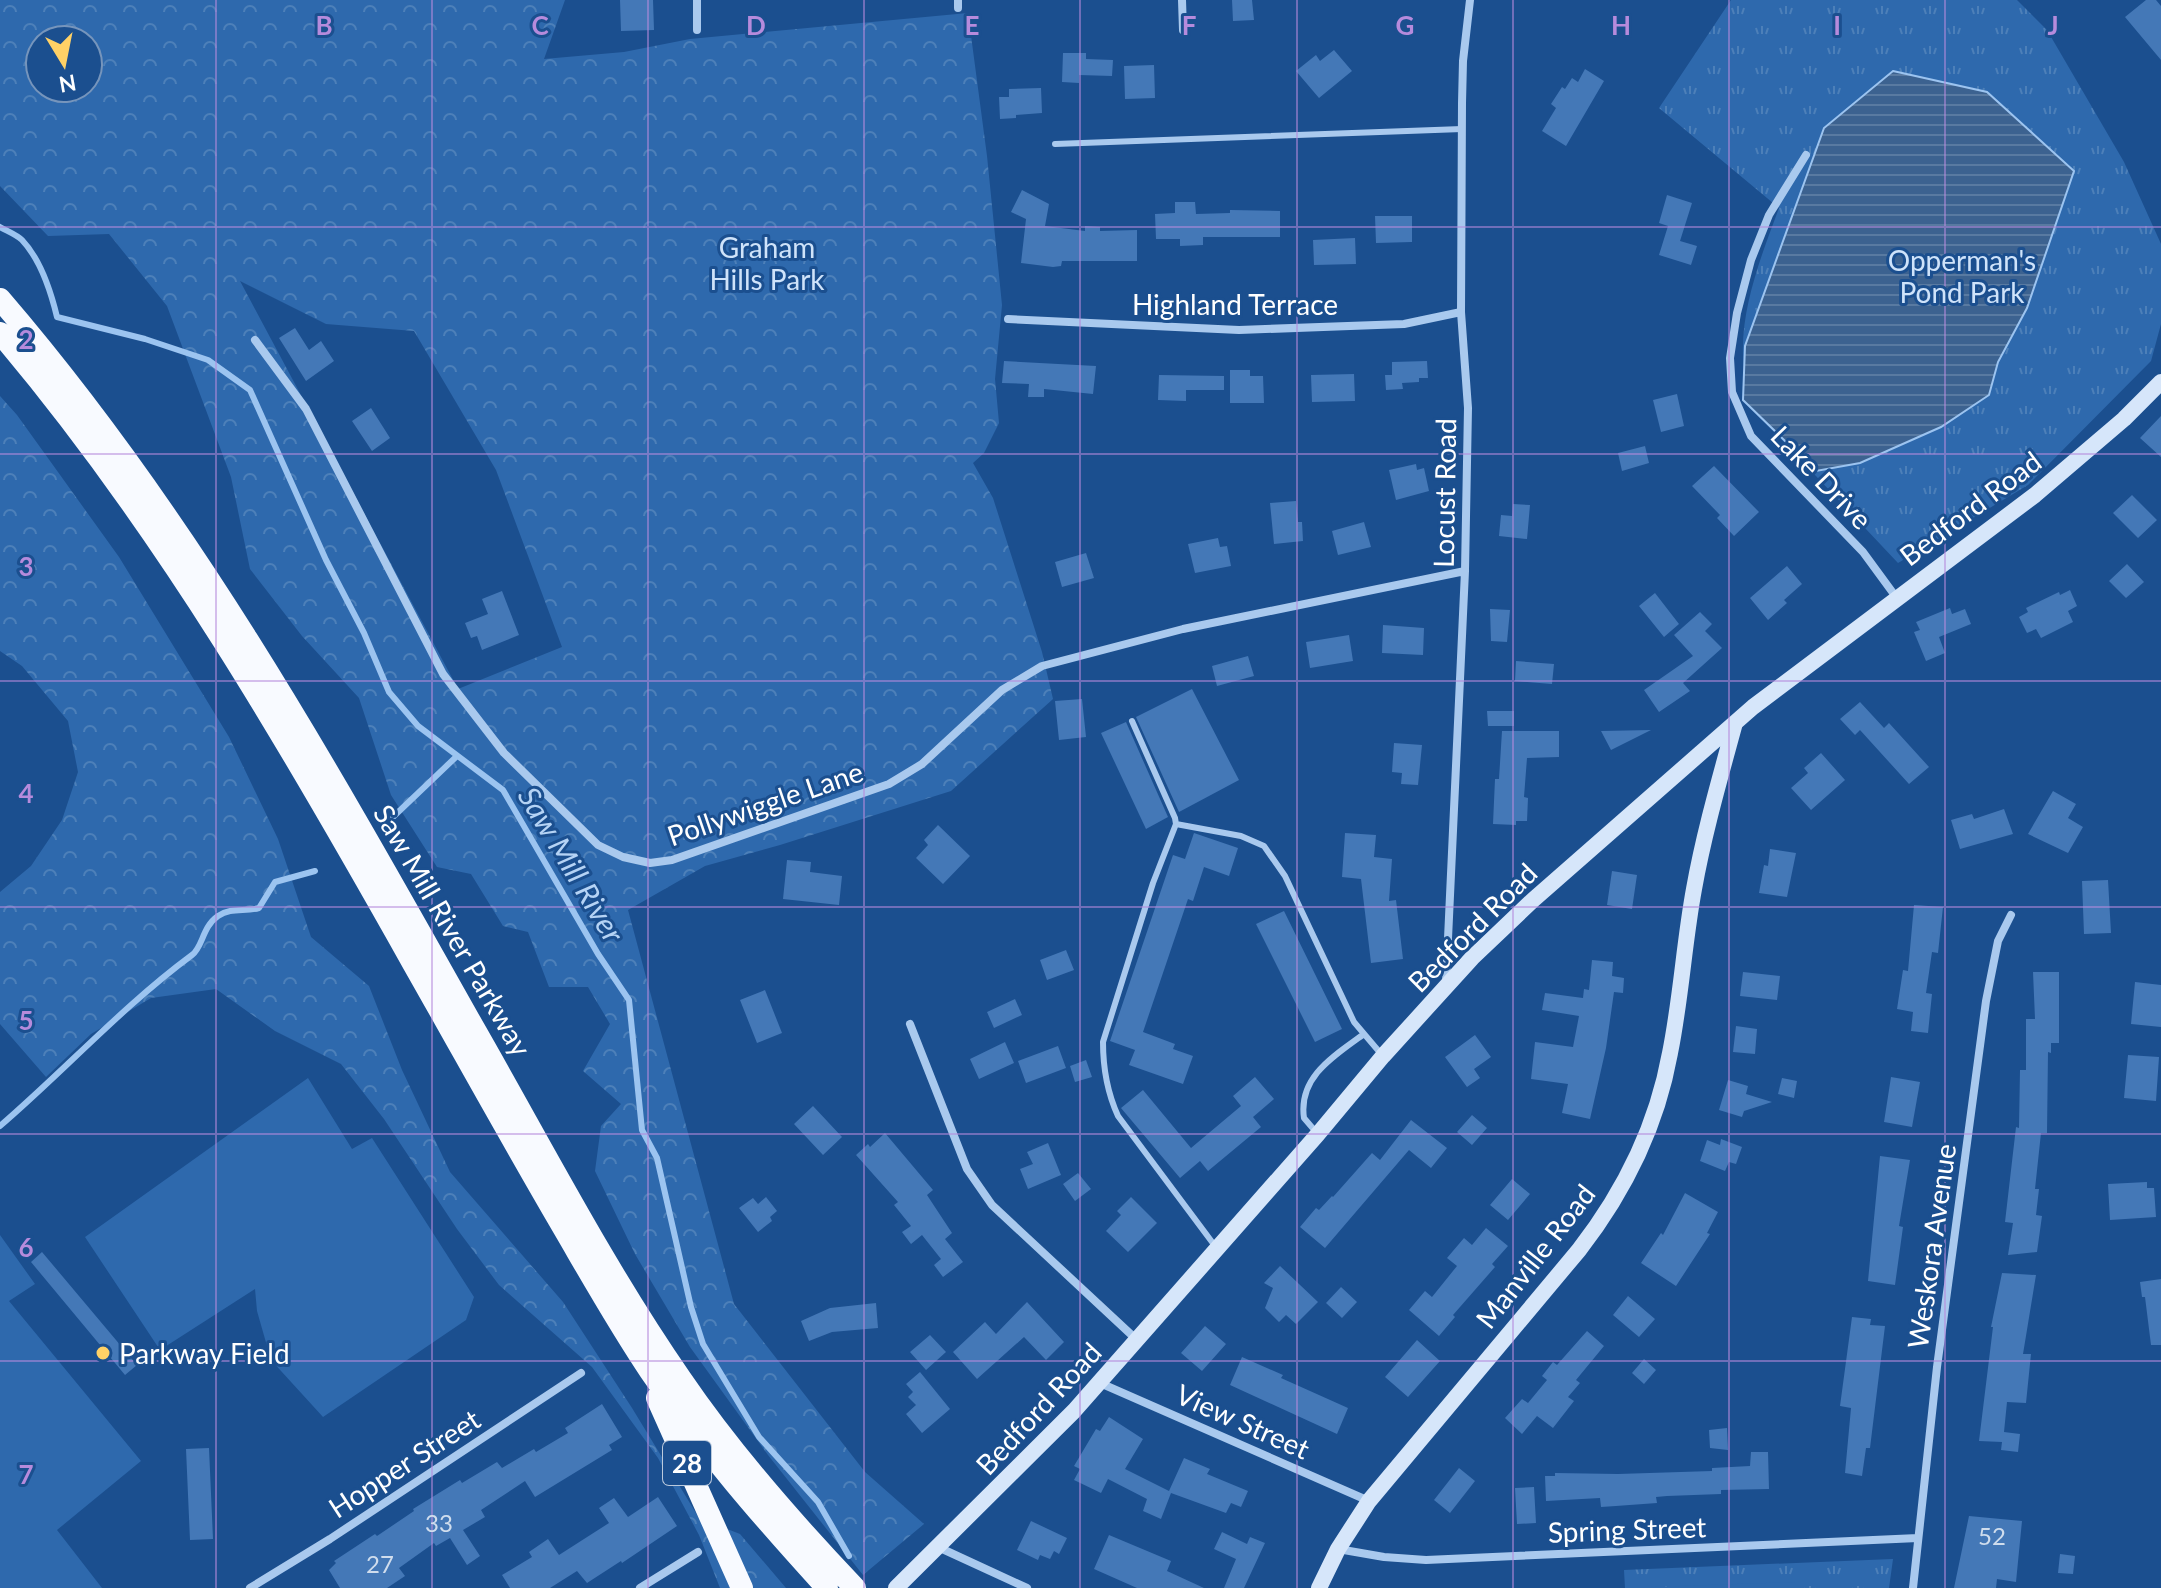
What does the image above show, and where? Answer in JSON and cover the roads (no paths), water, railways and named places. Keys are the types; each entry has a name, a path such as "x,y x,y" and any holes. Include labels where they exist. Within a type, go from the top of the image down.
{"highway":[{"name":"Saw Mill River Parkway","path":"0,299 91,410 173,525 251,643 668,1361 746,1466 855,1588"},
{"name":"Saw Mill River Parkway","path":"0,333 109,473 166,553 236,661 351,854 528,1168 629,1339 734,1484 827,1588"},
{"name":"28","path":"629,1339 742,1588"}],"main road":[{"name":"Bedford Road","path":"901,1583 1042,1446 1318,1134 1383,1056 1446,987 1533,900 1735,723 1896,597 2035,495 2124,419 2161,382"},
{"name":"Manville Road","path":"1319,1588 1338,1549 1369,1501 1585,1243 1631,1170 1649,1130 1666,1071 1697,870 1735,723"}],"street":[{"path":"697,0 697,30"},
{"path":"1182,0 1183,30"},
{"name":"Locust Road","path":"1446,987 1465,571 1468,408 1461,312 1462,129 1463,61 1470,0"},
{"name":"Lake Drive","path":"1806,155 1769,215 1751,260 1737,313 1730,358 1732,392 1751,436 1863,552 1896,597"},
{"name":"Highland Terrace","path":"1008,319 1239,330 1404,324 1461,312"},
{"name":"Pollywiggle Lane","path":"255,340 306,409 443,674 504,753 598,845 623,857 650,863 672,860 889,784 922,764 1002,690 1042,666 1183,629 1465,571"},
{"name":"Weskora Avenue","path":"1913,1588 1937,1367 1986,1001 1998,941 2011,915"},
{"path":"910,1024 967,1169 992,1205 1137,1340"},
{"name":"Hopper Street","path":"250,1588 330,1539 581,1373"},
{"name":"View Street","path":"1100,1383 1369,1501"},
{"name":"Spring Street","path":"1338,1549 1426,1560 1918,1538"},
{"path":"938,1547 1027,1588"},
{"path":"640,1588 698,1552"}],"lane":[{"path":"1055,144 1462,129"},
{"path":"1132,721 1176,824 1153,883 1103,1042 1103,1059 1109,1093 1118,1116 1217,1249"},
{"path":"1176,824 1241,836 1264,846 1285,876 1331,978 1364,1034 1383,1056"},
{"path":"1318,1134 1304,1118 1304,1092 1325,1064 1364,1034"}],"waterway":[{"name":"Saw Mill River","path":"0,227 20,238 35,257 57,317 145,339 208,360 250,390 389,692 418,726 503,790 598,954 629,1000 642,1130 657,1158 691,1307 703,1344 759,1437 818,1502 849,1556"},
{"path":"393,817 457,756"},
{"path":"0,1126 142,996 192,955 218,916 259,908 275,882 315,871"}],"place":[{"name":"Parkway Field","path":"103,1353"}],"park label":[{"name":"Graham Hills Park","path":"767,263"},
{"name":"Opperman's Pond Park","path":"1962,276"}]}
